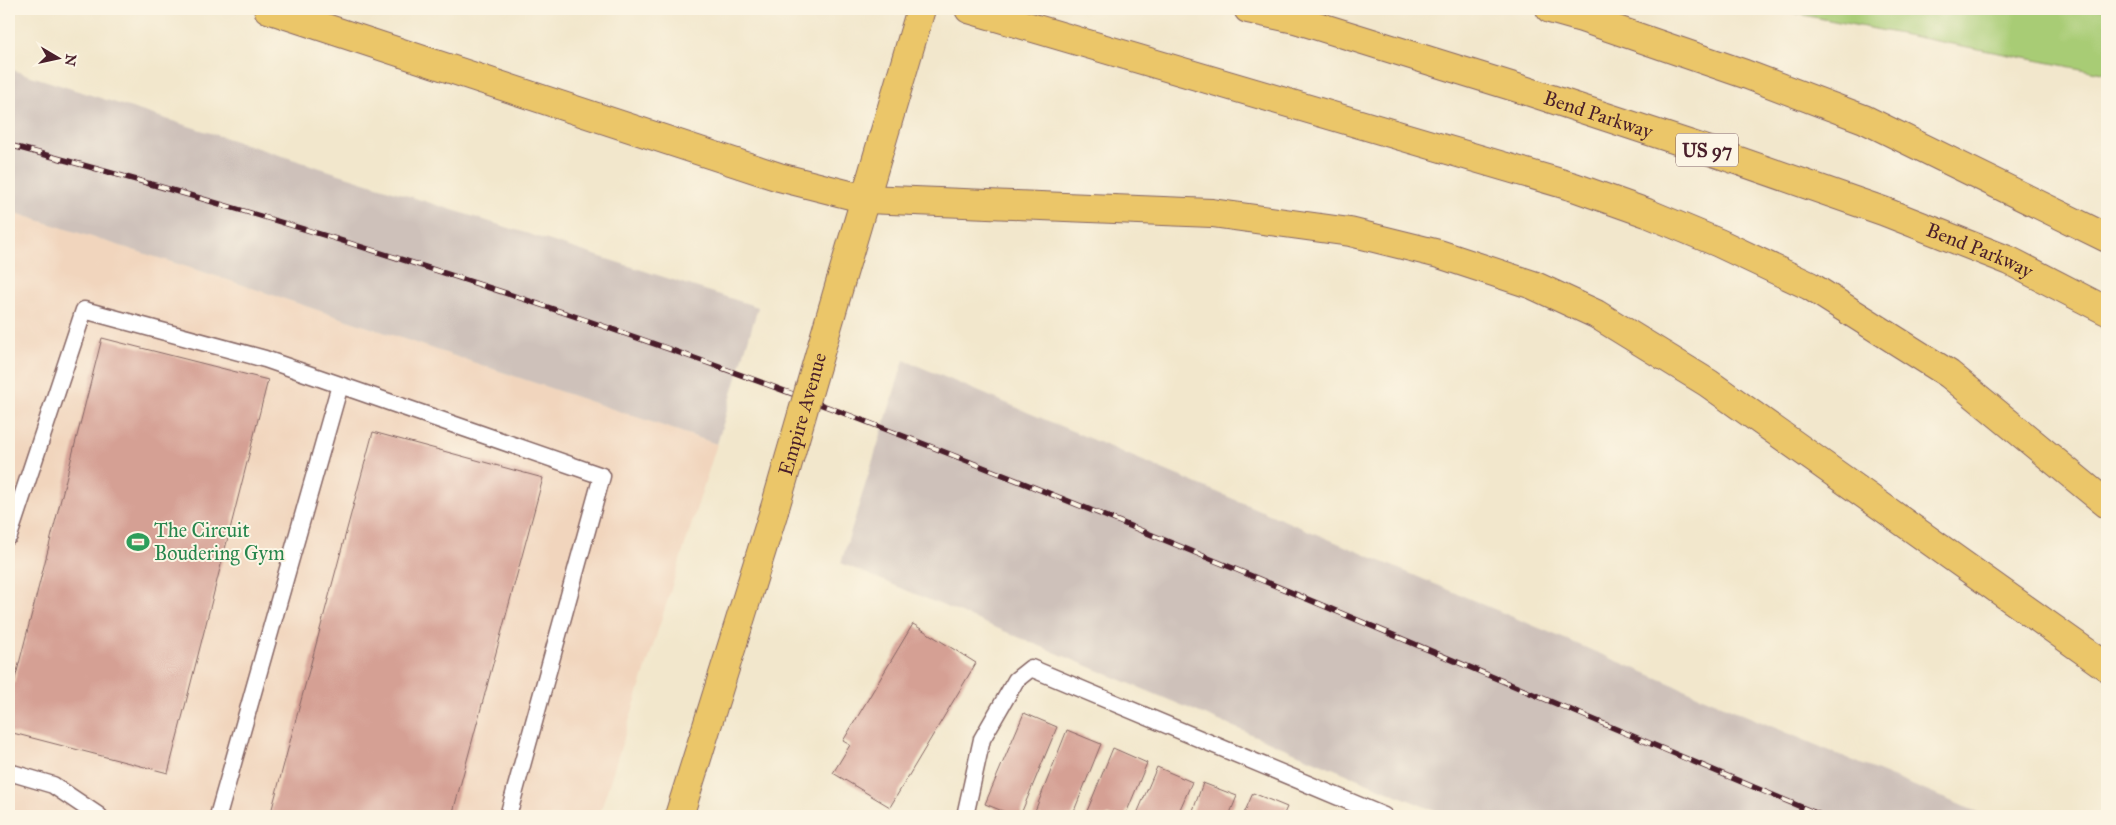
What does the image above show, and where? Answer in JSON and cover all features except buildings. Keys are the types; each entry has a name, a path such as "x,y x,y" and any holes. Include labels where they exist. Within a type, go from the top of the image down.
{"highway":[{"path":"268,9 779,177 866,199 1212,213 1350,232 1439,254 1533,285 1596,314 1708,383 2107,667"},
{"name":"Empire Avenue","path":"679,816 774,511 921,9"},
{"path":"969,9 1574,187 1647,213 1718,243 1810,286 1949,374 2107,504"},
{"name":"Bend Parkway","path":"1248,9 1295,19 1524,90 1883,211 2010,261 2107,311"},
{"path":"1550,9 1582,18 1745,74 1864,119 2107,238"}],"lane":[{"path":"9,536 84,310 265,359 602,476 508,816"},
{"path":"218,816 340,385"},
{"path":"965,816 982,739 1016,680 1031,668 1384,816"},
{"path":"9,772 54,785 99,816"}],"shaded area":[{"path":"9,69 758,307 717,444 216,276 9,211"},
{"path":"9,211 216,276 717,444 599,816 9,816"},
{"path":"904,360 1987,816 1447,816 841,563"}],"green space":[{"path":"1772,9 2107,9 2107,74"}],"railway":[{"path":"9,145 123,176 349,243 574,316 796,395 1021,482 1136,529 1823,816"}],"place":[{"name":"The Circuit Boudering Gym","path":"138,542"}]}
